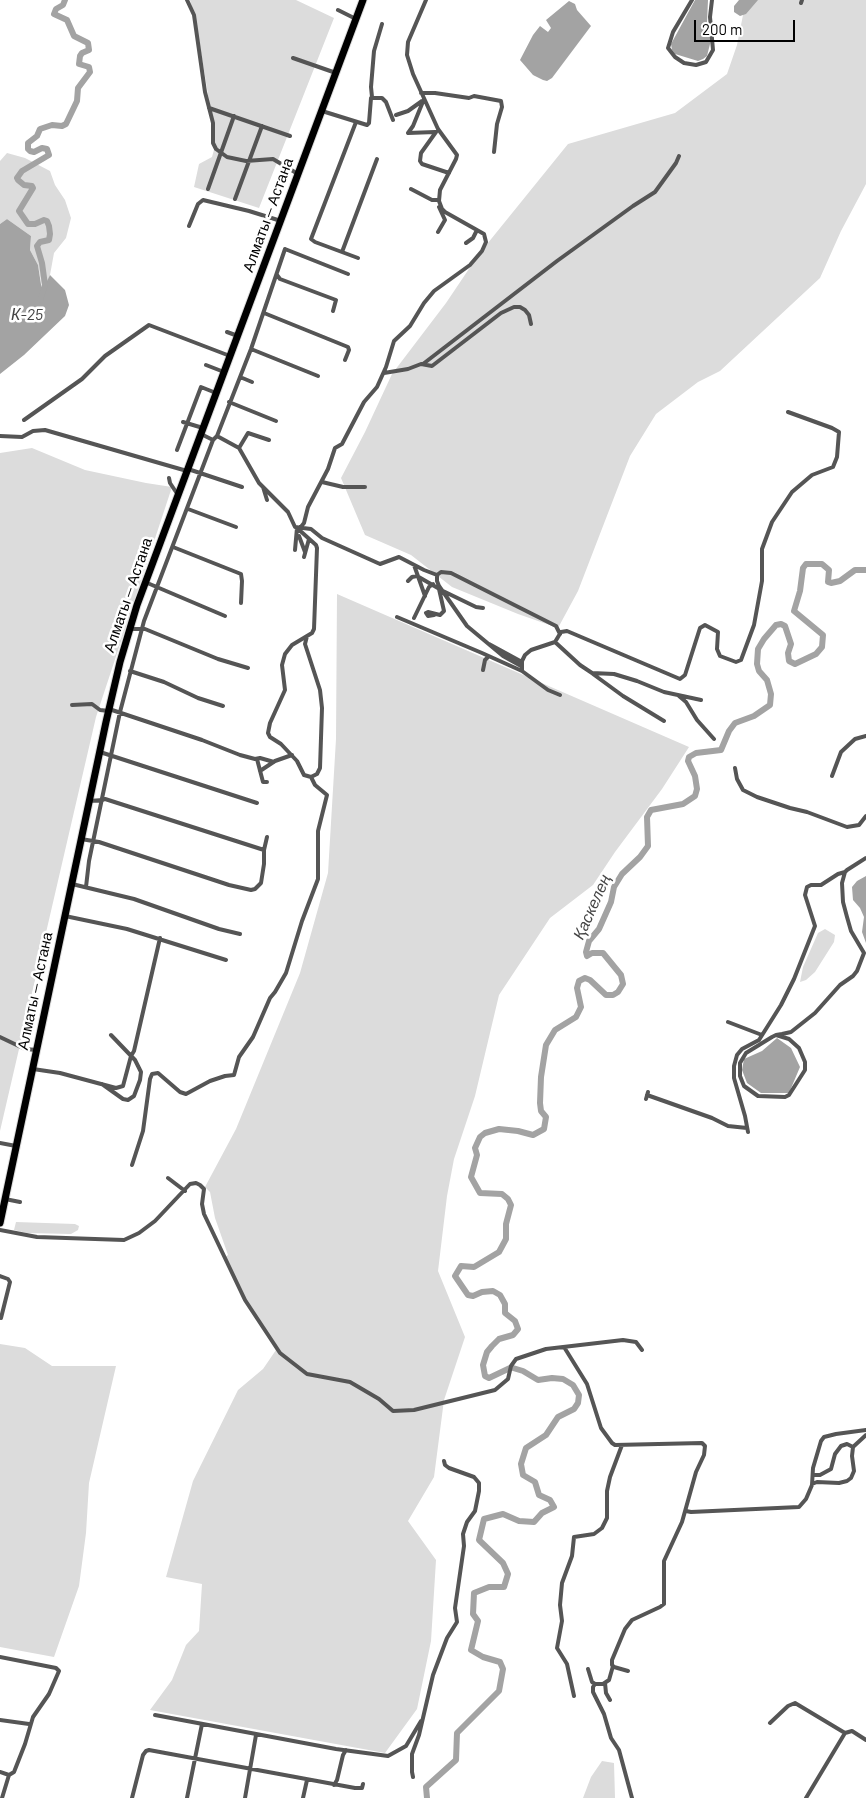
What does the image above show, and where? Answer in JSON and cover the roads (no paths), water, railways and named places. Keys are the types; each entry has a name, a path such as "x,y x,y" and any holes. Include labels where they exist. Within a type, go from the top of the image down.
{"highway":[{"name":"Алматы — Астана","path":"0,1223 89,801 109,710 130,629 145,582 364,0"}],"street":[{"path":"187,0 194,15 213,123 214,146 221,154 233,158 250,161 273,159 298,174"},
{"path":"426,0 407,48 409,65 438,132 457,156 440,190 439,209 445,220 438,232"},
{"path":"692,0 673,32 668,48 675,58 696,65 708,60 713,50 710,17 712,0"},
{"path":"338,10 356,19"},
{"path":"322,111 368,124 370,100 372,97 374,51 382,24"},
{"path":"293,58 336,73"},
{"path":"421,93 436,93 469,98 474,96 502,101 494,152"},
{"path":"372,97 385,100 393,120"},
{"path":"396,115 408,111 423,100"},
{"path":"423,100 413,126 408,133 438,132"},
{"path":"209,108 290,136"},
{"path":"208,189 234,116"},
{"path":"356,122 311,237 312,241 358,258"},
{"path":"235,199 262,126"},
{"path":"438,132 421,153 420,161 422,164 449,173"},
{"path":"384,373 423,364 557,261 655,192 679,156"},
{"path":"342,252 377,159"},
{"path":"294,550 298,530 304,523 308,506 322,482 335,448 342,444 364,402 378,387 394,341 410,326 434,291 465,269 482,251 486,242 485,237 477,230 445,212 439,202 411,189"},
{"path":"189,226 198,204 203,200 281,221"},
{"path":"466,243 473,238 477,230"},
{"path":"86,887 90,858 120,712 142,629 251,349 286,249 348,274"},
{"path":"277,275 280,279 336,300 333,311"},
{"path":"423,364 432,366 500,313 514,307 526,310 531,324"},
{"path":"264,313 347,346 349,349 345,360"},
{"path":"24,420 82,378 105,356 149,325 230,356"},
{"path":"227,332 238,336"},
{"path":"251,349 318,376"},
{"path":"206,365 224,372"},
{"path":"240,377 252,382"},
{"path":"177,450 185,423 202,387 216,393"},
{"path":"229,402 276,421"},
{"path":"522,667 525,656 531,650 555,642 563,631 567,631 680,679 685,676 699,629 705,625 718,632 720,656 736,662 741,660 754,625 762,581 762,549 772,522 788,497 799,486 812,475 833,467 838,452 838,432 788,412"},
{"path":"185,423 239,448 256,478 288,512 294,526 316,544 314,629 312,633 307,636 292,645 285,654 282,665 285,690 268,730 270,737 297,761 304,775 311,777 317,774 320,768 322,708 320,690 305,644 307,636"},
{"path":"0,436 22,437 33,431 45,430 202,473 242,487"},
{"path":"239,448 248,433 269,440"},
{"path":"169,478 178,495"},
{"path":"322,482 343,487 365,487"},
{"path":"264,488 267,500"},
{"path":"188,509 236,527"},
{"path":"298,530 311,529 322,538 380,564 399,557 438,575 445,572 455,574 556,626 560,634"},
{"path":"298,530 304,555 309,539"},
{"path":"173,548 241,574 241,603"},
{"path":"414,565 425,596"},
{"path":"438,575 437,581 441,590 467,626 503,656 522,667 548,690 560,695"},
{"path":"408,581 417,576"},
{"path":"417,576 476,607 483,608"},
{"path":"414,618 429,587 437,581"},
{"path":"145,582 225,616"},
{"path":"434,615 440,615 444,611 441,590"},
{"path":"397,617 488,657 522,667"},
{"path":"130,629 142,629 218,659 248,668"},
{"path":"487,642 517,658 522,667"},
{"path":"555,642 580,665 623,696 664,721"},
{"path":"517,658 525,656"},
{"path":"483,670 485,660 488,657"},
{"path":"130,671 157,679 198,698 223,706"},
{"path":"593,674 614,674 664,692 702,700"},
{"path":"677,695 686,702 697,720 714,740"},
{"path":"72,705 92,704 100,710 120,712 202,740 236,754 274,762"},
{"path":"832,776 841,752 855,739 866,736"},
{"path":"100,752 257,803"},
{"path":"260,771 274,762 292,755"},
{"path":"257,759 263,782 266,782"},
{"path":"735,768 740,786 746,792 756,797 807,812 847,827 859,824 866,816"},
{"path":"132,1164 143,1131 150,1079 154,1073 158,1073 180,1092 186,1094 210,1081 235,1074 239,1057 254,1037 270,998 286,973 302,921 316,887 318,872 318,831 327,795 315,785 311,777"},
{"path":"89,801 108,799 264,850"},
{"path":"82,835 95,834"},
{"path":"82,835 94,841 251,890 261,883 267,838"},
{"path":"78,855 90,858"},
{"path":"647,1095 712,1118 728,1126 748,1130 734,1078 734,1066 738,1053 756,1042 762,1035 791,986 815,924 806,895 807,887 821,885 866,858"},
{"path":"776,1036 784,1036 793,1042 801,1051 806,1066 789,1095 785,1097 758,1096 744,1086 740,1076 740,1063 746,1053 776,1036 791,1032 815,1013 840,985 853,976 863,957 864,950 851,931 843,902 842,883 845,872"},
{"path":"72,884 134,899 219,929 240,934"},
{"path":"65,916 160,938 226,960"},
{"path":"33,1069 60,1073 118,1088 124,1086 160,938"},
{"path":"728,1022 762,1035"},
{"path":"791,1032 793,1042"},
{"path":"102,1084 108,1090 126,1100 131,1100 140,1080 140,1072 135,1060 111,1035"},
{"path":"0,1037 26,1048 37,1050"},
{"path":"136,1092 148,1096"},
{"path":"0,1143 16,1146"},
{"path":"168,1178 185,1191"},
{"path":"0,1230 37,1237 124,1240 139,1234 190,1184 196,1183 204,1189 202,1204 204,1214 245,1300 280,1353 307,1374 350,1382 379,1399 393,1411 414,1410 495,1390 508,1379 514,1361 519,1357 546,1348 623,1340 636,1342 642,1350"},
{"path":"5,1198 20,1202"},
{"path":"0,1276 10,1280 16,1279"},
{"path":"1,1318 10,1280"},
{"path":"564,1347 587,1384 604,1435 615,1445 702,1443 706,1446 704,1456 696,1472 686,1511 664,1561 664,1604 660,1608 635,1617 630,1621 611,1662 613,1666 609,1680 605,1683 595,1684 590,1680 588,1669"},
{"path":"686,1511 795,1508 803,1504 812,1485 820,1444 824,1438 836,1434 866,1430"},
{"path":"812,1485 817,1482 844,1482 851,1478 854,1471 853,1447 866,1435"},
{"path":"813,1474 820,1475 831,1469 835,1454 841,1446 847,1444 853,1447"},
{"path":"574,1696 567,1664 557,1648 562,1621 560,1605 562,1583 572,1556 574,1537 594,1534 602,1528 607,1518 607,1491 618,1451 622,1445"},
{"path":"413,1778 412,1758 436,1665 447,1638 457,1622 455,1608 464,1546 463,1534 465,1526 475,1511 479,1491 479,1482 474,1477 447,1466 444,1461"},
{"path":"0,1657 56,1668 59,1671 49,1694 32,1717 25,1744 14,1772 9,1775 2,1798"},
{"path":"613,1666 628,1671"},
{"path":"605,1683 606,1692 610,1700"},
{"path":"595,1684 592,1687 593,1692 604,1714 610,1738 618,1748 632,1798"},
{"path":"770,1723 776,1715 795,1703 845,1733"},
{"path":"155,1716 384,1755 392,1754 406,1746 423,1719"},
{"path":"0,1720 29,1724"},
{"path":"187,1798 202,1724"},
{"path":"806,1798 845,1733 852,1731 866,1740"},
{"path":"245,1798 256,1734"},
{"path":"132,1798 144,1753 153,1750 334,1785 360,1789 363,1787 363,1784"},
{"path":"334,1785 346,1750"},
{"path":"0,1772 9,1775"},
{"path":"303,1798 307,1780"}],"water":[{"path":"695,0 708,0 707,23 711,40 707,56 698,61 675,54 671,44"},
{"path":"739,0 758,0 746,14 740,16 734,12 734,6"},
{"path":"569,1 575,4 577,10 591,26 552,78 547,81 543,80 533,75 520,60 540,26 548,32 551,28 546,20"},
{"name":"К-25","path":"7,219 31,236 30,250 38,265 42,291 50,275 65,290 69,305 65,316 24,355 0,374 0,224"},
{"path":"866,876 866,943 862,932 864,917 860,908 853,900 852,887 857,881"},
{"path":"777,1038 791,1048 800,1067 789,1093 761,1093 747,1083 742,1070 744,1059 762,1051"}],"waterway":[{"path":"40,300 45,285 37,246 40,242 49,240 49,226 47,221 44,220 35,224 28,224 19,211 33,188 32,186 24,185 17,178 22,171 49,155 47,149 42,148 34,152 30,151 28,143 37,136 40,129 52,125 62,126 66,124 77,101 78,88 90,72 89,67 79,64 82,53 89,50 88,43 74,36 67,20 54,14 56,9 63,5 65,0"},
{"name":"Қаскелең","path":"510,1368 489,1378 485,1376 483,1365 487,1352 492,1346 499,1339 513,1335 518,1329 515,1321 505,1313 505,1304 500,1295 493,1291 482,1292 473,1296 468,1295 455,1276 461,1266 474,1267 499,1252 506,1239 506,1224 511,1205 502,1194 480,1193 471,1177 477,1155 475,1148 480,1137 485,1133 499,1129 533,1135 544,1129 546,1117 541,1111 540,1103 541,1077 546,1045 555,1030 576,1017 581,1007 577,988 579,981 585,978 590,980 606,995 613,995 618,992 623,984 621,975 603,953 592,953 587,956 586,952 589,941 599,929 611,902 614,887 622,874 640,857 648,846 647,817 651,810 683,804 695,796 697,789 695,776 688,761 689,757 696,753 721,750 729,731 735,723 754,716 770,705 771,694 767,680 759,671 757,664 758,649 764,639 776,625 781,624 785,626 791,644 788,653 789,661 795,664 816,654 822,647 823,635 794,611 800,591 803,568 806,564 822,564 829,570 828,582 831,583 840,581 855,570 866,570"},
{"name":"Қаскелең","path":"427,1798 426,1787 456,1760 457,1733 499,1691 503,1669 500,1662 483,1657 471,1650 478,1621 473,1614 474,1593 489,1587 504,1587 508,1574 503,1563 479,1540 484,1519 503,1514 519,1521 534,1522 542,1513 554,1507 550,1500 539,1495 535,1482 523,1475 521,1464 526,1448 546,1435 558,1417 574,1409 578,1403 579,1395 573,1385 563,1379 538,1380 523,1371 513,1368"}]}
